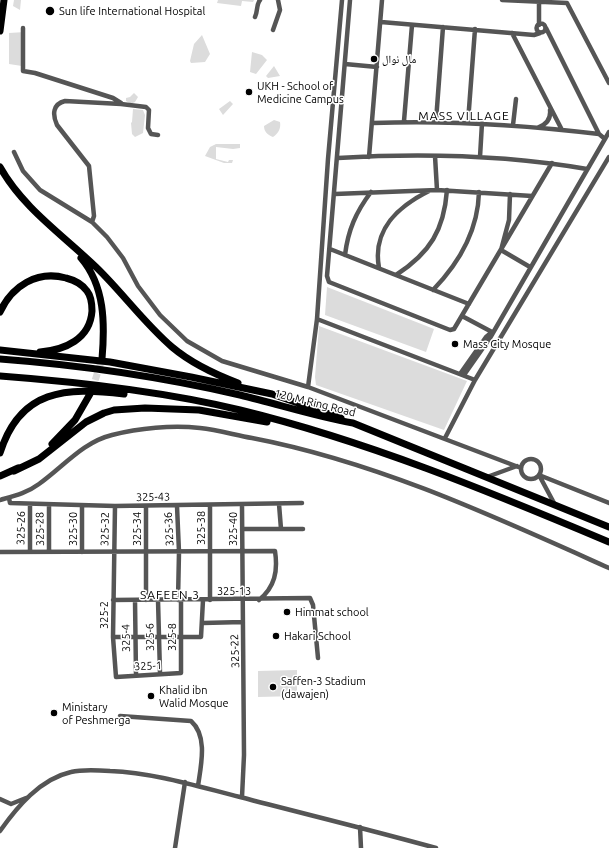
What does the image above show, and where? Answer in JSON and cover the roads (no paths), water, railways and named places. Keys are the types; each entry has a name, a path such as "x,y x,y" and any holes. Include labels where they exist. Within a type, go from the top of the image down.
{"highway":[{"path":"0,31 4,0"},
{"path":"0,167 16,192 96,268 172,347 214,373 268,393 330,413 353,423"},
{"path":"63,237 84,262 98,286 103,313 102,359"},
{"path":"0,312 6,301 21,284 40,276 56,276 70,279 82,286 89,295 92,307 91,322 82,336 61,348 22,352"},
{"path":"2,350 110,362 268,393"},
{"name":"120 M Ring Road","path":"1,359 92,369 240,395 329,419 353,423 609,527"},
{"path":"1,378 42,379 85,387 204,403 240,410 336,437 428,468 609,542"},
{"path":"0,453 12,426 30,406 55,394 85,387"},
{"path":"14,471 46,450 66,430 82,410 90,394"},
{"path":"3,476 39,459 95,417 109,411 124,408 207,411 336,437"}],"street":[{"path":"255,17 258,11 257,5 260,0"},
{"path":"274,30 280,10 278,0"},
{"path":"308,387 317,319 328,159 342,0"},
{"path":"350,0 327,278 331,283 450,330 455,328 552,163"},
{"path":"369,156 373,123 382,0"},
{"path":"502,0 539,3 565,2 568,4 609,83"},
{"path":"539,3 539,25 537,30 540,33"},
{"path":"381,22 534,35 544,32 546,28"},
{"path":"539,25 543,24 546,28 599,134 605,139"},
{"path":"404,122 412,25"},
{"path":"436,121 443,27"},
{"path":"23,28 21,70 35,73 106,96 121,104"},
{"path":"468,122 475,30"},
{"path":"512,33 562,130"},
{"path":"345,64 377,67"},
{"path":"512,125 516,99"},
{"path":"92,222 94,216 89,166 57,125 54,112 55,107 59,103 65,101 121,104 148,108 148,128 151,134 158,135"},
{"path":"536,127 544,125 548,121 550,108"},
{"path":"373,123 436,121 468,122 536,127 599,134"},
{"path":"480,157 482,123"},
{"path":"462,375 486,337 492,332 609,132"},
{"path":"14,152 23,170 40,190 92,222 115,246 138,286 160,315 187,341 222,361 308,387 520,466"},
{"path":"338,158 369,156 480,157 552,163 588,169"},
{"path":"435,156 437,190"},
{"path":"445,438 475,380 609,157"},
{"path":"379,268 377,249 382,233 387,224 407,204 430,190"},
{"path":"334,194 447,190 532,196"},
{"path":"396,275 418,259 433,240 445,212 447,190"},
{"path":"345,255 348,233 353,219 371,192"},
{"path":"433,290 456,264 469,240 476,215 479,192"},
{"path":"501,250 509,220 510,194"},
{"path":"330,249 469,304"},
{"path":"501,250 530,267"},
{"path":"462,316 492,332"},
{"path":"317,319 475,380"},
{"path":"0,500 21,495 39,485 86,447 111,435 166,428 200,428 291,445 427,489 476,508 609,568"},
{"path":"488,477 520,466 531,459 537,462 541,468 539,475 554,504"},
{"path":"520,466 523,476 528,479 539,475"},
{"path":"539,475 609,503"},
{"name":"325-43","path":"9,498 10,503 82,506 242,506 302,504"},
{"name":"325-26","path":"30,504 30,552"},
{"path":"279,504 281,529"},
{"name":"325-28","path":"49,505 49,552"},
{"name":"325-38","path":"210,505 210,600"},
{"name":"325-30","path":"82,506 82,552"},
{"name":"325-32","path":"114,552 115,506"},
{"name":"325-34","path":"146,506 146,600"},
{"name":"325-36","path":"177,506 180,600"},
{"name":"325-40","path":"242,506 242,552"},
{"path":"242,529 303,529"},
{"path":"0,552 275,551 277,566 274,581 267,594 259,600"},
{"name":"325-2","path":"114,552 113,638 116,677"},
{"name":"325-22","path":"242,552 244,755 242,798"},
{"name":"325-13","path":"113,600 259,600 310,598 314,605 318,658"},
{"name":"325-4","path":"135,600 136,675"},
{"name":"325-6","path":"158,600 160,673"},
{"name":"325-8","path":"180,600 181,673"},
{"path":"113,638 202,637 203,600"},
{"path":"203,623 243,622"},
{"name":"325-1","path":"116,677 160,673 181,673"},
{"path":"120,716 191,721 200,732 202,756 198,786"},
{"path":"0,831 27,798 54,778 76,771 104,770 138,773 185,782 436,848"},
{"path":"175,848 185,782"},
{"path":"0,799 11,804 27,798"},
{"path":"360,827 361,848"}],"tunnel":[{"path":"92,390 102,359"}],"place":[{"name":"Sun life International Hospital","path":"50,11"},
{"name":"مال نوال","path":"374,59"},
{"name":"UKH - School of Medicine Campus","path":"249,92"},
{"name":"Mass City Mosque","path":"455,344"},
{"name":"Himmat school","path":"287,612"},
{"name":"Hakari School","path":"276,636"},
{"name":"Saffen-3 Stadium (dawajen)","path":"273,687"},
{"name":"Khalid ibn Walid Mosque","path":"151,696"},
{"name":"Ministary of Peshmerga","path":"54,713"}],"district":[{"name":"MASS VILLAGE","path":"464,116"},
{"name":"SAFEEN 3","path":"170,595"}]}
